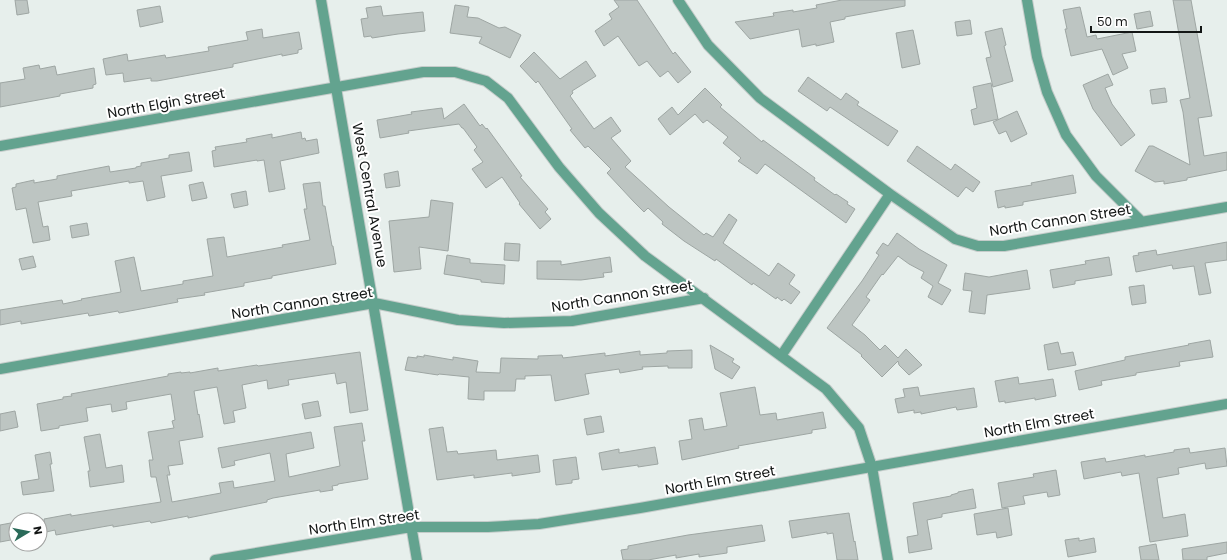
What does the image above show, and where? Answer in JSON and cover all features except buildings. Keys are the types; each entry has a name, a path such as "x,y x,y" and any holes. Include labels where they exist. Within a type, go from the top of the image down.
{"street":[{"name":"West Central Avenue","path":"321,0 417,560"},
{"name":"North Cannon Street","path":"678,0 708,45 760,98 890,194 955,239 978,246 1004,246 1227,207"},
{"path":"1027,0 1037,57 1047,92 1066,135 1096,176 1142,222"},
{"name":"North Elgin Street","path":"0,146 423,72 455,72 486,81 508,98 559,167 599,213 645,256 826,389 859,428 872,467 888,560"},
{"path":"781,356 890,194"},
{"name":"North Cannon Street","path":"0,369 374,303 458,320 504,323 572,321 704,298"},
{"name":"North Elm Street","path":"215,560 411,527 488,527 539,524 640,508 1227,404"}]}
